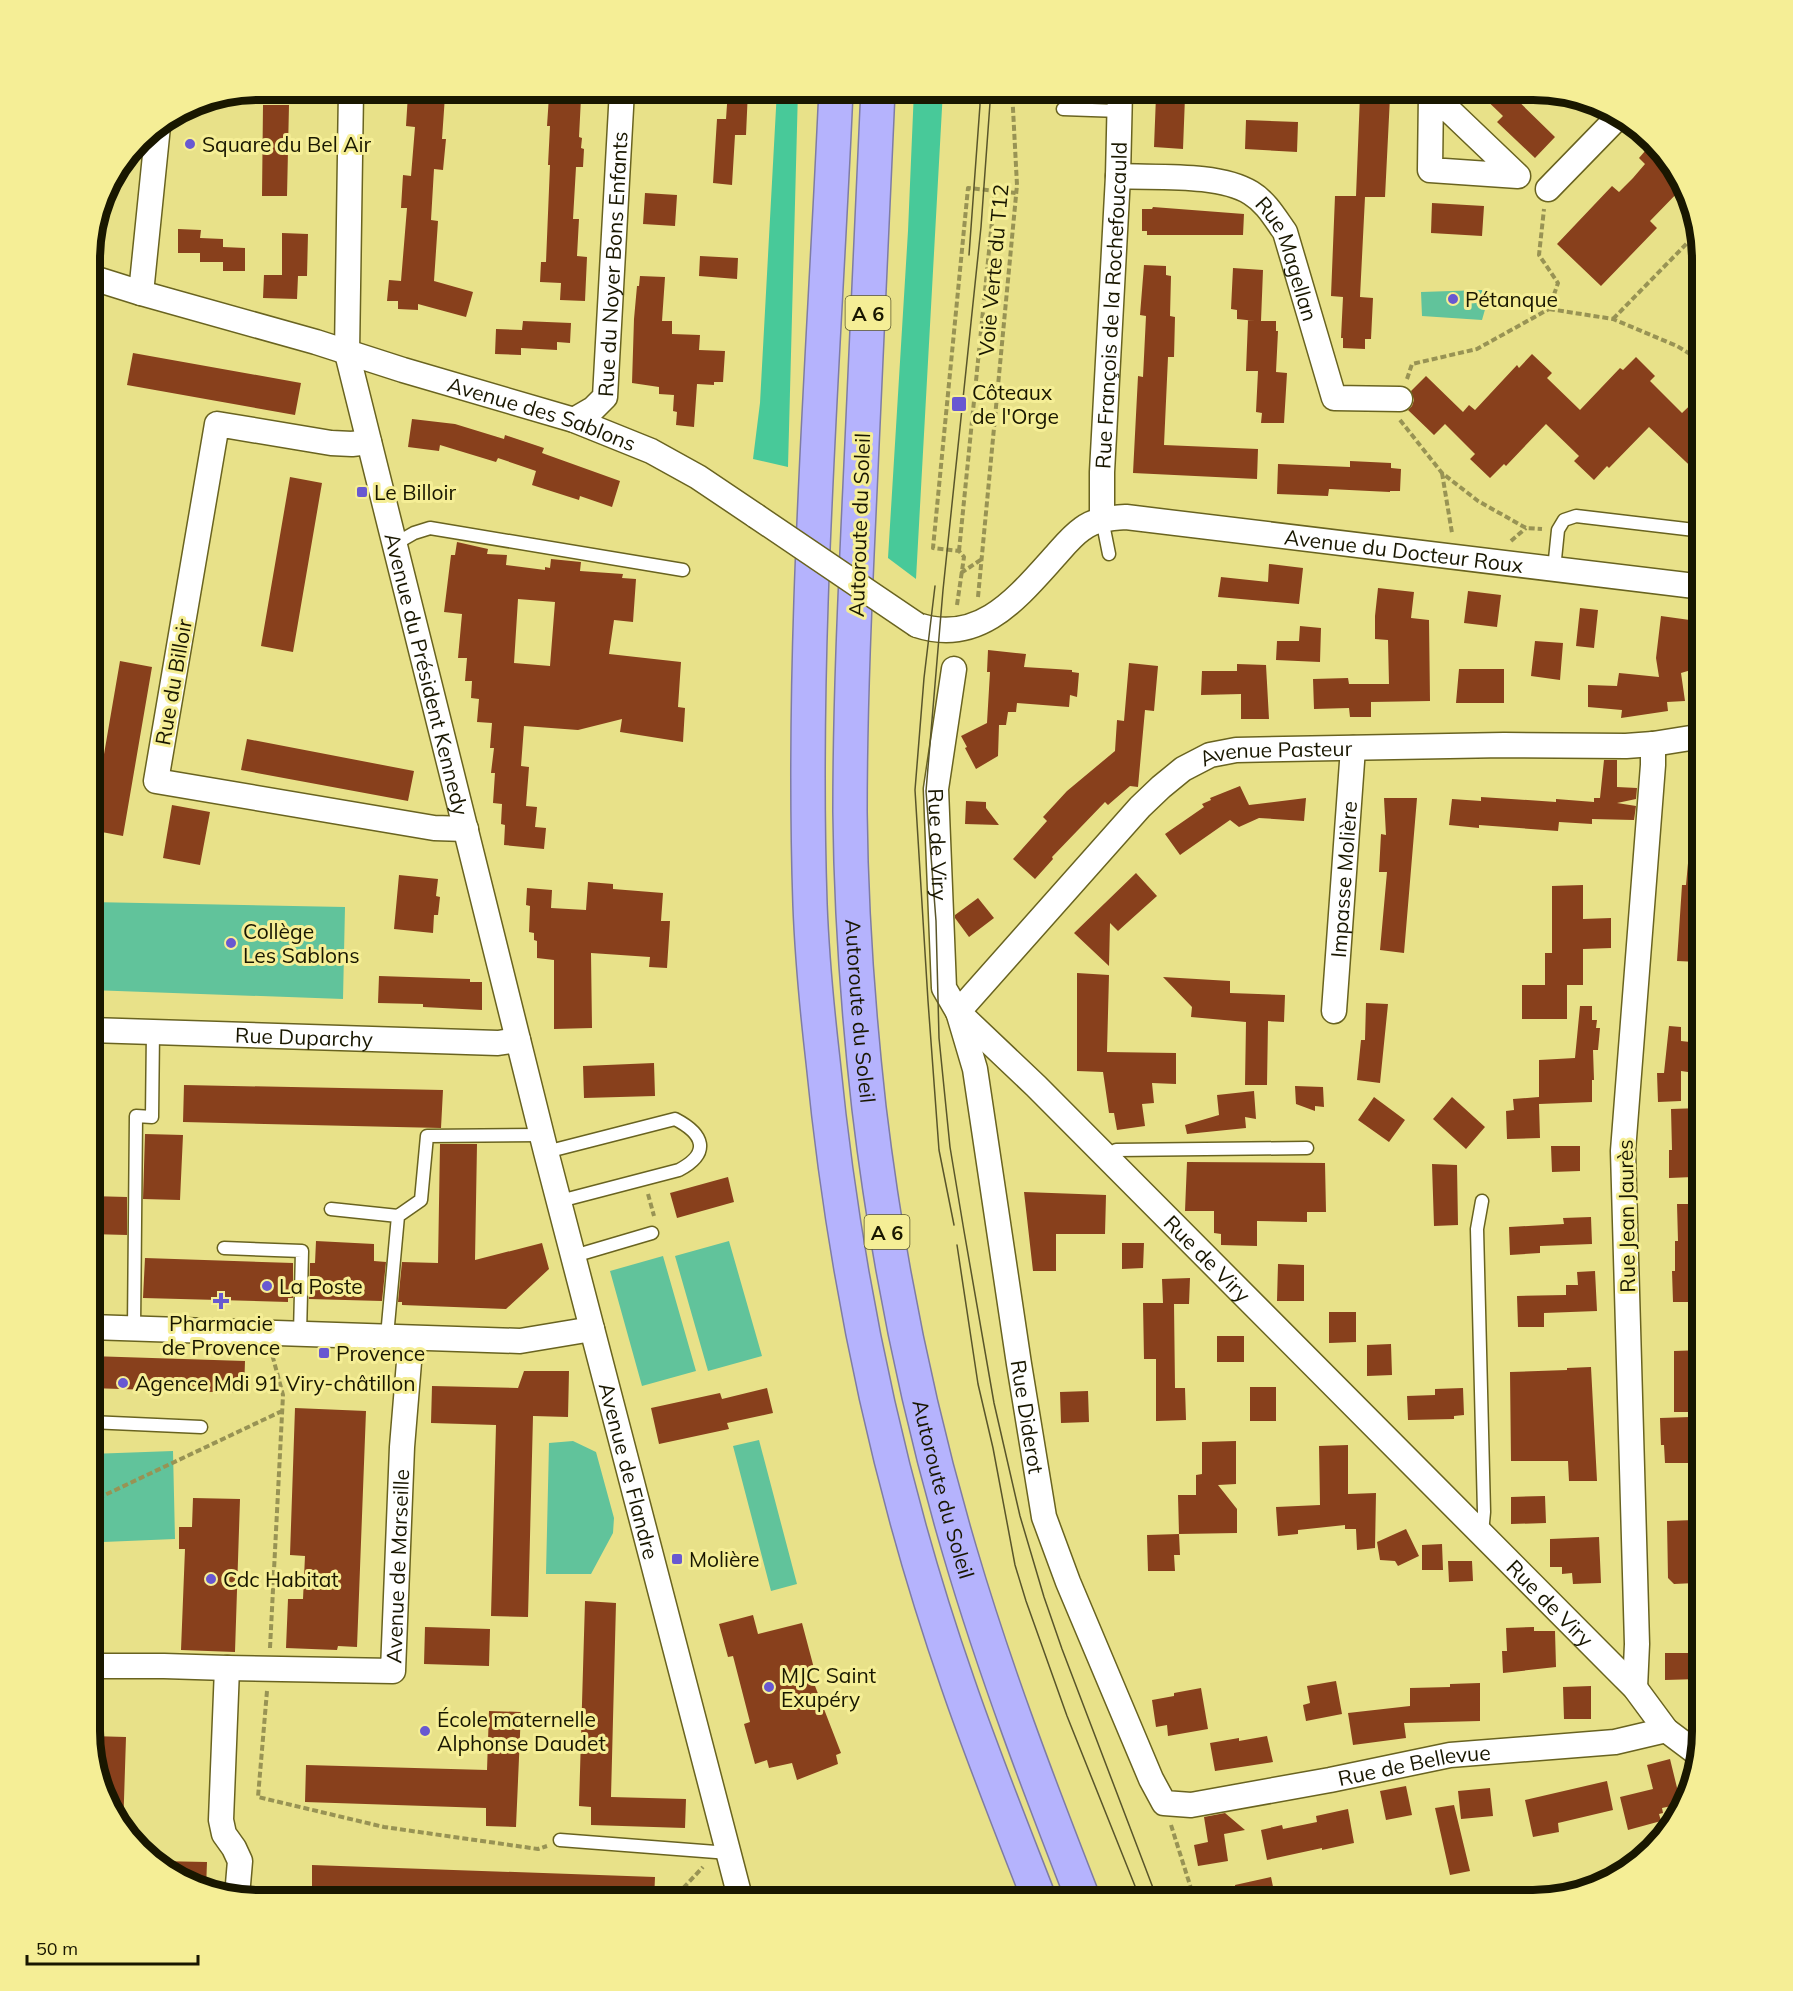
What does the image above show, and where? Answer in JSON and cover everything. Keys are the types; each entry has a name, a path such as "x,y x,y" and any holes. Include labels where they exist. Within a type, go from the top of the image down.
{"highway":[{"name":"Autoroute du Soleil","path":"835,100 809,659 808,739 810,907 828,1120 858,1309 904,1507 958,1684 1036,1890"},
{"name":"Autoroute du Soleil","path":"878,100 853,662 850,812 859,1006 869,1109 899,1301 942,1490 1010,1707 1080,1890"}],"street":[{"name":"Avenue du Président Kennedy","path":"351,100 347,353 518,1040"},
{"name":"Rue du Noyer Bons Enfants","path":"574,420 593,409 605,397 621,100"},
{"name":"Rue François de la Rochefoucauld","path":"1102,519 1103,451 1120,101"},
{"path":"1548,189 1613,122"},
{"path":"141,293 157,139"},
{"name":"Rue Magellan","path":"1118,176 1203,179 1232,183 1253,194 1270,210 1285,232 1334,398 1391,399"},
{"name":"Avenue des Sablons","path":"101,280 316,342 574,420 651,451 698,477 917,625 940,631 957,620"},
{"name":"Rue du Billoir","path":"369,442 332,443 218,424 156,781 434,828 466,829"},
{"name":"Avenue du Docteur Roux","path":"1102,519 1126,517 1692,586"},
{"path":"957,620 973,627 995,616 1028,586 1083,528 1102,519"},
{"name":"Rue de Viry","path":"954,669 936,789 944,988 958,1012 1036,1086 1635,1688 1666,1730 1690,1752"},
{"name":"Avenue Pasteur","path":"958,1012 1140,807 1183,769 1210,755 1236,750 1653,744 1692,738"},
{"name":"Rue Jean Jaurès","path":"1635,1688 1637,1644 1623,1151 1653,744"},
{"name":"Impasse Molière","path":"1334,1011 1353,748"},
{"name":"Rue Diderot","path":"958,1012 975,1069 1044,1517 1068,1582 1164,1803"},
{"name":"Rue Duparchy","path":"100,1030 498,1043 518,1040"},
{"name":"Avenue de Flandre","path":"518,1040 738,1890"},
{"path":"100,1327 520,1341 592,1329"},
{"name":"Avenue de Marseille","path":"100,1666 164,1665 393,1671 402,1447 411,1338"},
{"path":"227,1668 221,1820 224,1834 240,1862 238,1889"},
{"name":"Rue de Bellevue","path":"1164,1803 1191,1804 1330,1780 1450,1755 1615,1742 1666,1730"}],"lane":[{"path":"1063,110 1116,101"},
{"path":"1554,569 1558,530 1564,520 1576,516 1692,530"},
{"path":"1102,519 1109,554"},
{"path":"395,544 414,533 430,528 683,570"},
{"path":"134,1328 136,1116 152,1117 153,1031"},
{"path":"331,1209 398,1216 420,1200 427,1136 544,1143 675,1119 689,1126 698,1137 699,1151 693,1162 678,1170 560,1201"},
{"path":"1107,1158 1116,1150 1307,1148"},
{"path":"1482,1200 1477,1229 1484,1512 1482,1534"},
{"path":"387,1336 398,1216"},
{"path":"574,1256 652,1233"},
{"path":"224,1248 302,1251 300,1334"},
{"path":"100,1422 201,1427"},
{"path":"560,1840 729,1853"}],"path":[{"name":"Voie Verte du T12","path":"961,573 982,559 1016,193 1012,101"},
{"path":"957,620 964,557 959,551 933,548 966,200 968,188 1016,193"},
{"path":"1548,189 1541,222 1539,255 1558,283 1549,309"},
{"path":"959,551 995,191"},
{"path":"1613,319 1691,240"},
{"path":"1558,530 1526,528 1478,501 1442,473 1391,399 1412,364 1477,349 1549,309 1613,319 1677,346 1692,355"},
{"path":"1442,473 1453,537"},
{"path":"1508,544 1526,528"},
{"path":"644,1179 655,1220 652,1233"},
{"path":"267,1333 283,1395 269,1668 258,1797 384,1827 526,1848 538,1849 560,1840"},
{"path":"100,1497 282,1411"},
{"path":"1164,1803 1192,1890"}],"green space":[{"path":"776,100 798,100 788,467 753,459 760,403"},
{"path":"914,101 942,101 916,579 888,558"},
{"name":"Pétanque","path":"1482,290 1486,306 1482,320 1422,316 1421,292"},
{"name":"Collège Les Sablons","path":"101,902 345,907 343,999 100,990"},
{"path":"729,1241 762,1356 708,1371 675,1256"},
{"path":"663,1256 696,1371 642,1386 610,1271"},
{"path":"759,1440 797,1584 771,1591 733,1446"},
{"path":"573,1441 596,1452 614,1518 613,1533 591,1574 546,1574 549,1443"},
{"path":"173,1451 175,1539 103,1542 100,1649 100,1454"}],"building":[{"path":"408,100 445,100 442,139 446,139 443,170 434,169 431,220 438,221 434,281 473,292 466,317 418,304 418,310 398,309 398,301 387,301 389,280 401,281 407,208 401,208 403,175 411,176 415,127 406,126"},
{"path":"549,100 581,100 579,137 582,138 581,148 584,149 583,167 576,167 573,219 579,219 577,256 587,257 585,301 560,300 561,283 540,282 541,262 546,262 550,165 548,165 550,126 547,126"},
{"path":"727,100 748,100 746,135 735,135 732,185 713,183 717,119 726,119"},
{"path":"1156,101 1185,101 1183,149 1154,147"},
{"path":"1360,101 1390,101 1385,197 1365,197 1360,297 1373,298 1371,339 1365,339 1365,349 1343,348 1343,338 1341,338 1343,297 1331,296 1335,196 1356,196"},
{"path":"1487,101 1518,101 1555,137 1535,158 1497,122 1503,116"},
{"path":"263,105 289,105 287,196 262,196"},
{"path":"1246,120 1298,122 1297,152 1245,149"},
{"path":"1647,148 1666,171 1677,193 1650,221 1657,228 1601,286 1557,244 1612,186 1619,192 1633,178 1645,164 1639,158"},
{"path":"645,193 677,195 675,226 643,224"},
{"path":"1432,203 1484,206 1482,236 1431,233"},
{"path":"1153,207 1244,214 1243,235 1147,235 1147,231 1142,231 1142,209"},
{"path":"178,229 201,230 200,238 223,239 223,262 200,262 200,253 178,253"},
{"path":"282,233 308,234 307,276 298,276 297,299 263,298 264,275 282,275"},
{"path":"223,247 245,248 245,271 223,271"},
{"path":"700,256 738,258 737,279 699,276"},
{"path":"1144,265 1166,266 1166,275 1171,276 1170,316 1175,317 1174,357 1168,357 1164,445 1258,449 1257,479 1133,473 1138,376 1143,377 1146,316 1140,315"},
{"path":"1233,268 1263,270 1261,321 1276,321 1276,331 1278,331 1276,372 1287,373 1284,423 1261,423 1262,413 1256,412 1258,371 1246,371 1248,320 1237,319 1237,310 1231,309"},
{"path":"640,276 665,277 662,321 672,321 672,334 700,335 699,350 725,351 723,382 714,382 714,385 697,384 694,427 676,425 677,412 673,411 674,395 659,394 659,387 632,383 634,319"},
{"path":"523,321 571,323 570,343 557,342 557,350 521,348 521,355 495,354 496,329 522,330"},
{"path":"133,353 301,383 295,415 127,385"},
{"path":"1532,354 1552,373 1547,378 1580,410 1620,368 1623,370 1636,357 1655,376 1650,381 1682,413 1692,403 1692,468 1649,427 1594,480 1574,461 1579,456 1546,424 1506,466 1504,464 1490,478 1470,459 1475,454 1445,424 1434,435 1408,410 1414,400 1411,391 1426,376 1463,412 1469,405 1475,410 1517,365 1519,368"},
{"path":"412,419 455,424 504,439 505,435 544,448 542,453 620,481 612,507 580,496 579,500 532,485 536,471 498,458 496,462 440,445 439,451 408,447"},
{"path":"1350,461 1391,463 1391,468 1401,469 1400,491 1329,489 1328,496 1277,494 1278,464 1350,467"},
{"path":"290,477 322,483 293,652 261,646"},
{"path":"457,542 488,549 487,554 507,555 506,565 545,570 545,567 550,568 551,559 581,562 580,571 623,574 622,578 636,579 633,622 614,620 609,654 681,662 678,707 685,708 683,742 620,732 622,719 578,730 524,726 521,766 529,767 526,806 537,807 535,827 546,828 544,849 504,845 505,825 501,824 502,804 493,803 495,773 491,773 494,748 490,748 492,723 477,722 479,699 471,698 472,681 465,681 467,658 458,658 462,614 444,612 451,555 455,555","holes":["518,599 555,602 550,666 514,663"]},
{"path":"1269,564 1303,568 1299,604 1218,597 1221,577 1268,582"},
{"path":"1378,588 1414,592 1411,618 1429,620 1430,701 1371,702 1371,717 1350,717 1349,708 1314,709 1313,679 1348,678 1349,684 1389,684 1388,640 1375,639"},
{"path":"1468,591 1501,595 1497,627 1464,623"},
{"path":"1580,608 1598,610 1594,648 1576,646"},
{"path":"1661,616 1692,620 1691,670 1681,673 1685,701 1667,702 1668,711 1621,718 1622,710 1588,707 1588,685 1617,686 1619,673 1659,677 1656,658"},
{"path":"1300,626 1321,628 1320,662 1276,660 1277,641 1299,641"},
{"path":"1535,641 1563,643 1560,680 1531,676"},
{"path":"988,650 1026,654 1024,667 1072,670 1072,672 1079,673 1077,697 1070,695 1069,707 1017,703 1016,712 1008,712 1006,725 999,725 998,756 976,769 961,736 987,723 990,672 987,672"},
{"path":"120,661 152,667 123,836 101,832 101,774"},
{"path":"1129,663 1158,666 1154,711 1145,710 1138,787 1130,786 1108,805 1105,802 1052,857 1053,859 1035,879 1013,859 1047,821 1043,817 1067,791 1115,751 1117,720 1124,721"},
{"path":"1237,664 1266,665 1269,719 1241,719 1241,694 1201,695 1202,671 1237,671"},
{"path":"1459,669 1504,669 1504,703 1456,703"},
{"path":"247,739 414,771 408,801 241,770"},
{"path":"1604,760 1617,760 1617,787 1637,788 1636,799 1617,803 1636,806 1634,820 1592,819 1592,824 1559,822 1558,831 1449,825 1452,799 1481,801 1481,797 1594,802 1594,798 1600,798"},
{"path":"1240,786 1249,805 1306,798 1304,821 1259,818 1239,827 1230,820 1180,855 1165,834 1204,807 1202,804 1211,800 1210,798"},
{"path":"1384,798 1417,798 1404,953 1380,950 1387,872 1379,872 1381,834 1386,835"},
{"path":"966,801 986,802 986,808 999,825 965,824"},
{"path":"172,805 210,812 200,865 163,858"},
{"path":"1690,841 1692,841 1692,962 1677,961 1682,885 1686,885"},
{"path":"1136,873 1157,896 1118,931 1110,923 1109,966 1074,933"},
{"path":"399,875 438,879 436,896 440,897 438,915 434,915 433,933 394,929"},
{"path":"588,882 613,884 613,889 663,893 661,921 670,921 667,968 649,967 650,957 591,953 592,1028 554,1029 554,960 537,958 537,941 534,940 534,933 529,932 530,906 526,905 527,888 552,890 551,908 586,910"},
{"path":"1583,885 1583,919 1611,918 1611,948 1583,949 1583,985 1567,985 1567,1019 1522,1019 1522,985 1545,985 1545,953 1552,953 1552,886"},
{"path":"978,898 994,918 969,937 955,915"},
{"path":"1077,973 1109,975 1107,1052 1176,1053 1176,1084 1152,1083 1154,1103 1142,1104 1145,1126 1117,1130 1114,1113 1109,1113 1103,1072 1077,1071"},
{"path":"379,976 470,979 470,982 482,982 482,1010 423,1007 423,1004 378,1003"},
{"path":"1163,977 1230,981 1230,993 1285,995 1284,1022 1268,1021 1267,1085 1245,1085 1246,1022 1191,1017 1192,1007"},
{"path":"1366,1003 1388,1004 1380,1083 1357,1080 1361,1040 1365,1040"},
{"path":"1580,1006 1592,1006 1592,1020 1597,1020 1596,1028 1600,1028 1598,1050 1593,1050 1592,1102 1539,1104 1540,1138 1507,1139 1506,1111 1514,1110 1513,1099 1539,1097 1539,1060 1575,1058"},
{"path":"1669,1026 1681,1027 1681,1041 1690,1042 1688,1072 1681,1071 1681,1101 1658,1102 1657,1073 1664,1073"},
{"path":"654,1063 655,1096 584,1098 583,1066"},
{"path":"184,1085 443,1090 441,1128 183,1122"},
{"path":"1295,1086 1323,1087 1324,1107 1315,1106 1315,1111 1296,1104"},
{"path":"1254,1091 1256,1119 1245,1117 1246,1128 1187,1134 1185,1125 1219,1115 1217,1095"},
{"path":"1374,1097 1405,1120 1389,1142 1358,1120"},
{"path":"1452,1097 1485,1127 1466,1149 1433,1119"},
{"path":"1692,1108 1692,1177 1669,1178 1669,1150 1672,1150 1671,1109"},
{"path":"145,1134 183,1135 180,1200 143,1199"},
{"path":"440,1144 477,1144 475,1260 542,1243 549,1269 506,1309 402,1305 402,1302 398,1302 402,1262 438,1263"},
{"path":"1551,1146 1580,1146 1580,1171 1552,1172"},
{"path":"1187,1162 1325,1163 1326,1212 1307,1212 1307,1222 1257,1221 1257,1246 1221,1245 1221,1234 1214,1233 1214,1211 1185,1211"},
{"path":"1432,1164 1457,1165 1458,1225 1434,1226"},
{"path":"728,1177 734,1202 677,1218 670,1193"},
{"path":"1024,1192 1106,1195 1105,1234 1056,1234 1056,1271 1033,1271"},
{"path":"100,1196 127,1197 127,1235 100,1234"},
{"path":"1677,1204 1692,1204 1692,1302 1673,1302 1672,1271 1675,1271 1675,1241 1678,1241"},
{"path":"1591,1217 1592,1244 1540,1246 1540,1253 1510,1255 1509,1227 1564,1224 1563,1218"},
{"path":"316,1241 374,1244 374,1261 386,1262 382,1301 309,1299 310,1263 315,1263"},
{"path":"1122,1243 1144,1243 1143,1268 1122,1269"},
{"path":"145,1258 293,1263 293,1298 288,1298 288,1302 143,1298"},
{"path":"1278,1264 1304,1265 1304,1301 1277,1301"},
{"path":"1595,1271 1597,1311 1544,1313 1544,1327 1518,1327 1517,1296 1566,1295 1566,1285 1578,1285 1577,1272"},
{"path":"1190,1278 1189,1304 1174,1304 1175,1388 1185,1388 1186,1420 1156,1421 1156,1359 1144,1359 1143,1303 1163,1303 1162,1279"},
{"path":"1329,1312 1356,1312 1356,1342 1329,1343"},
{"path":"1217,1336 1244,1336 1244,1362 1217,1362"},
{"path":"1391,1344 1392,1375 1367,1376 1367,1345"},
{"path":"1692,1350 1692,1412 1674,1412 1674,1351"},
{"path":"100,1356 245,1361 244,1393 100,1388"},
{"path":"1591,1367 1597,1481 1569,1481 1568,1461 1511,1461 1510,1372"},
{"path":"524,1371 569,1371 568,1417 533,1416 528,1617 491,1616 496,1425 431,1423 432,1386 518,1388"},
{"path":"1250,1387 1276,1387 1276,1421 1250,1421"},
{"path":"767,1388 773,1413 727,1423 729,1429 659,1444 651,1408 720,1393 722,1399"},
{"path":"1463,1388 1464,1415 1454,1416 1454,1419 1408,1420 1407,1396 1435,1395 1435,1389"},
{"path":"1088,1391 1089,1422 1061,1423 1060,1392"},
{"path":"295,1408 366,1411 357,1647 338,1646 337,1650 286,1648 288,1599 303,1599 305,1556 290,1555"},
{"path":"1690,1417 1692,1463 1665,1463 1664,1445 1661,1445 1660,1418"},
{"path":"1236,1441 1236,1484 1218,1485 1237,1509 1237,1533 1179,1534 1178,1495 1196,1495 1196,1475 1202,1474 1202,1442"},
{"path":"1348,1445 1348,1494 1376,1493 1375,1548 1357,1550 1356,1529 1345,1529 1345,1525 1298,1530 1298,1534 1278,1536 1276,1507 1320,1505 1319,1446"},
{"path":"1545,1496 1546,1523 1511,1524 1511,1497"},
{"path":"193,1498 240,1499 235,1652 181,1650 185,1549 179,1549 179,1527 192,1527"},
{"path":"1692,1520 1692,1583 1674,1584 1668,1578 1667,1521"},
{"path":"1406,1529 1419,1556 1398,1566 1395,1561 1380,1560 1377,1542"},
{"path":"1179,1534 1180,1555 1174,1555 1175,1571 1148,1571 1147,1535"},
{"path":"1599,1537 1601,1583 1573,1584 1572,1573 1562,1574 1562,1567 1550,1567 1550,1539"},
{"path":"1442,1544 1443,1570 1422,1570 1422,1545"},
{"path":"1448,1561 1472,1561 1473,1581 1449,1582"},
{"path":"585,1601 616,1603 611,1797 686,1799 685,1828 591,1825 591,1807 579,1806"},
{"name":"MJC Saint Exupéry","path":"753,1615 758,1634 802,1623 815,1672 810,1673 841,1753 836,1755 838,1764 797,1780 792,1763 769,1768 767,1760 755,1764 744,1724 750,1722 733,1656 728,1657 719,1624"},
{"path":"425,1627 490,1629 489,1666 424,1664"},
{"path":"1534,1627 1534,1631 1555,1631 1556,1667 1503,1673 1502,1651 1507,1651 1506,1628"},
{"path":"1665,1653 1692,1653 1692,1679 1665,1680"},
{"path":"1336,1681 1342,1714 1306,1721 1303,1705 1310,1703 1307,1686"},
{"path":"1480,1683 1480,1721 1404,1723 1406,1738 1353,1745 1348,1713 1410,1706 1410,1688 1450,1687 1450,1684"},
{"path":"1591,1686 1591,1719 1564,1719 1563,1687"},
{"path":"1201,1688 1208,1729 1168,1736 1167,1725 1156,1727 1152,1700"},
{"path":"489,1711 521,1712 516,1827 486,1826 486,1808 305,1802 306,1765 487,1770"},
{"path":"101,1736 126,1737 124,1813 106,1773"},
{"path":"1267,1736 1273,1762 1215,1771 1210,1743"},
{"path":"1670,1759 1679,1795 1674,1805 1662,1808 1663,1813 1659,1814 1661,1821 1628,1830 1620,1797 1653,1789 1647,1765"},
{"path":"1607,1781 1613,1810 1558,1823 1559,1832 1533,1837 1525,1800"},
{"path":"1406,1786 1412,1815 1386,1820 1380,1791"},
{"path":"1490,1788 1493,1816 1461,1819 1458,1791"},
{"path":"1454,1805 1470,1871 1450,1875 1435,1808"},
{"path":"1348,1809 1354,1843 1267,1860 1261,1830 1282,1825 1283,1829 1317,1822 1316,1816"},
{"path":"1225,1813 1245,1830 1224,1834 1228,1861 1198,1866 1194,1845 1208,1842 1204,1817"},
{"path":"168,1861 207,1862 206,1881"},
{"path":"312,1865 655,1877 654,1890 312,1890"},
{"path":"1271,1877 1274,1890 1236,1890 1235,1885"}],"tram line":[{"path":"969,255 980,101"},
{"path":"990,101 981,227 943,590 926,791 936,921 939,1038 950,1147 964,1231 994,1403 1020,1516 1062,1649 1154,1890"},
{"path":"935,586 924,678 915,790 939,1150 954,1225"},
{"path":"957,1245 978,1384 993,1448 1015,1565 1067,1716 1137,1890"}],"place":[{"name":"Square du Bel Air","path":"190,144"},
{"name":"Pétanque","path":"1453,299"},
{"name":"Côteaux de l'Orge","path":"959,404"},
{"name":"Le Billoir","path":"362,492"},
{"name":"Collège Les Sablons","path":"231,943"},
{"name":"La Poste","path":"267,1286"},
{"name":"Pharmacie de Provence","path":"221,1301"},
{"name":"Provence","path":"324,1353"},
{"name":"Agence Mdi 91 Viry-châtillon","path":"123,1383"},
{"name":"Molière","path":"677,1559"},
{"name":"Cdc Habitat","path":"211,1579"},
{"name":"MJC Saint Exupéry","path":"769,1687"},
{"name":"École maternelle Alphonse Daudet","path":"425,1731"}]}
